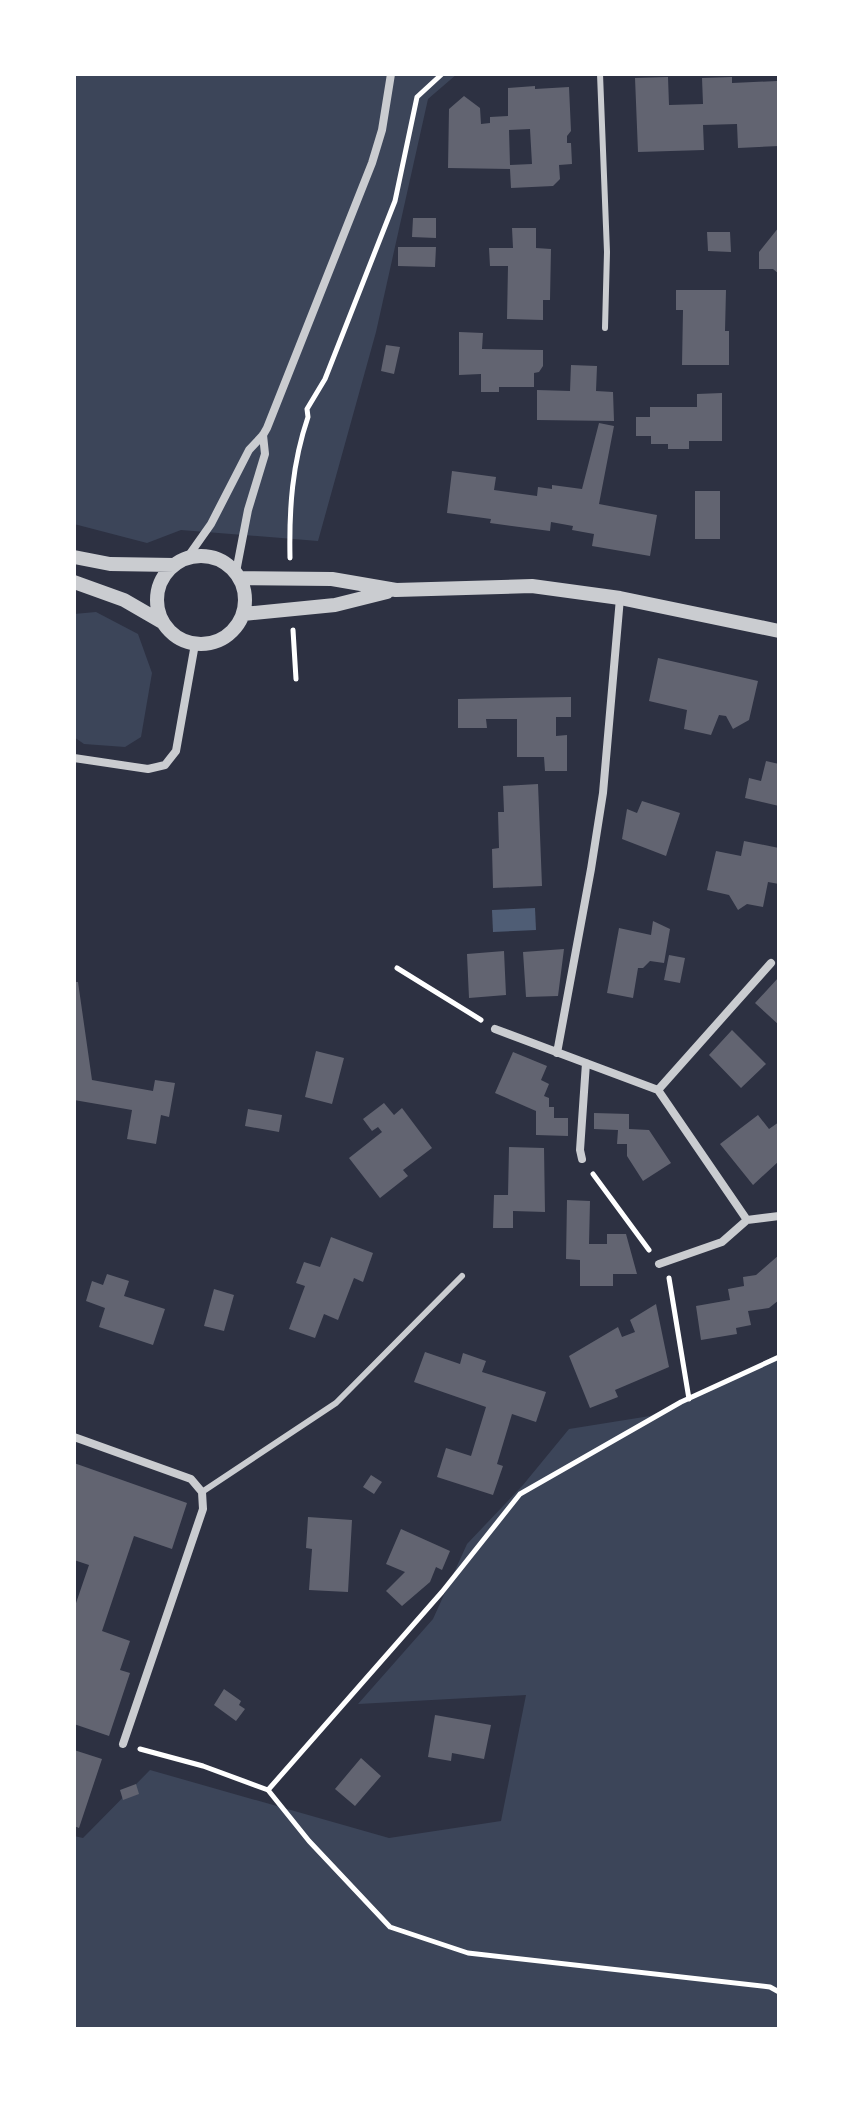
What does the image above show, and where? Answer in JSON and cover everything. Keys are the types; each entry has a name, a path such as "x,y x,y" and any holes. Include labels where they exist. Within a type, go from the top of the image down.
{"street":[{"path":"162,622 156,602 161,581 211,524 249,450 263,435 372,163 382,130 391,74"},
{"path":"238,575 248,510 265,454 263,435"},
{"path":"74,557 110,564 214,557 238,575 245,595 243,614 229,634 219,641 195,644 182,640 162,622 124,600 74,582"},
{"path":"238,575 332,579 396,590 532,586 620,598 779,631"},
{"path":"243,614 335,605 396,590"},
{"path":"557,1053 603,793 620,598"},
{"path":"74,758 148,769 165,765 176,751 195,644"},
{"path":"658,1090 771,963"},
{"path":"495,1029 658,1090 747,1220"},
{"path":"582,1159 586,1063"},
{"path":"663,1262 722,1242 747,1220 779,1216"},
{"path":"74,1437 191,1479 202,1492 203,1509 123,1744"}],"lane":[{"path":"600,74 607,252 605,328"},
{"path":"202,1492 336,1403 462,1276"}],"path":[{"path":"290,579 292,480 308,417 307,409 325,379 395,201 417,97 442,74"},
{"path":"292,609 296,679"},
{"path":"397,968 495,1029"},
{"path":"582,1159 663,1262 689,1399"},
{"path":"268,1790 442,1592 520,1494 689,1399 779,1357"},
{"path":"123,1744 203,1766 268,1790 309,1841 390,1927 468,1953 770,1987 779,1992"}],"shaded area":[{"path":"74,74 457,74 428,99 376,332 318,541 181,530 147,543 74,524"},
{"path":"96,612 138,634 152,673 141,737 125,747 84,744 74,737 74,614"},
{"path":"535,908 536,930 493,932 492,910"},
{"path":"779,1354 779,2029 74,2029 74,1836 83,1838 150,1770 389,1838 501,1821 526,1695 358,1704 433,1619 467,1544 523,1485 569,1429 650,1416"}],"building":[{"path":"668,77 669,105 703,104 702,78 732,77 732,83 777,81 779,146 738,148 737,124 703,125 704,150 638,152 635,78"},
{"path":"569,87 571,131 567,143 571,143 572,164 559,165 560,179 553,186 511,188 510,169 448,168 449,109 464,96 480,108 481,124 490,123 490,117 508,116 508,88","holes":["530,129 532,164 510,165 509,130"]},
{"path":"413,218 436,218 436,238 412,237"},
{"path":"779,227 779,274 773,269 759,269 759,252"},
{"path":"512,228 536,228 536,248 551,249 550,300 543,300 543,320 507,319 508,266 490,266 489,248 513,248"},
{"path":"707,232 730,232 731,252 708,251"},
{"path":"398,247 436,247 435,267 398,266"},
{"path":"676,290 726,290 725,331 729,331 729,365 682,365 683,310 676,310"},
{"path":"459,332 483,333 482,349 543,350 543,366 534,373 534,387 499,387 499,392 481,392 481,374 459,375"},
{"path":"386,345 400,347 394,374 381,371"},
{"path":"571,365 597,366 596,391 613,392 614,421 537,420 537,390 570,391"},
{"path":"722,393 722,441 689,441 689,449 668,449 668,444 651,444 651,436 636,436 636,417 650,417 650,407 697,407 697,394"},
{"path":"599,423 614,426 599,504 657,515 650,556 592,546 594,534 572,530 573,526 551,522 550,531 490,523 491,519 447,513 452,471 496,477 494,490 537,496 538,487 552,489 552,485 582,489"},
{"path":"695,491 720,491 720,539 695,539"},
{"path":"658,658 758,681 749,720 733,729 726,716 719,715 711,735 684,729 687,710 649,701"},
{"path":"571,697 571,717 556,717 556,736 567,735 567,771 545,771 544,757 517,757 517,719 486,719 487,728 458,728 458,699"},
{"path":"766,761 779,764 779,806 745,798 749,778 761,781"},
{"path":"538,784 542,886 493,888 492,849 499,848 498,812 504,812 503,786"},
{"path":"642,801 680,813 666,856 622,839 627,809 637,813"},
{"path":"744,841 779,848 779,884 768,882 763,907 747,904 738,910 729,895 707,890 716,851 741,856"},
{"path":"653,921 670,929 664,963 650,961 643,968 638,968 633,998 607,993 619,928 651,935"},
{"path":"564,949 558,996 526,997 523,952"},
{"path":"504,951 506,995 469,998 467,954"},
{"path":"669,955 685,958 680,983 664,980"},
{"path":"779,977 779,1025 755,1003"},
{"path":"74,982 78,982 92,1080 153,1091 155,1080 175,1083 169,1117 161,1115 156,1144 127,1139 132,1110 74,1100"},
{"path":"732,1030 766,1064 741,1088 709,1055"},
{"path":"316,1051 344,1058 332,1104 305,1097"},
{"path":"513,1052 547,1066 541,1080 549,1084 544,1096 549,1098 549,1107 554,1107 554,1118 568,1118 568,1136 536,1135 536,1111 495,1093"},
{"path":"384,1103 394,1115 402,1108 432,1148 403,1170 408,1176 380,1198 349,1158 382,1132 378,1127 372,1131 363,1119"},
{"path":"248,1109 282,1115 279,1132 245,1126"},
{"path":"594,1113 629,1114 629,1129 649,1130 671,1163 643,1181 627,1156 627,1144 617,1144 618,1130 594,1129"},
{"path":"758,1115 769,1129 779,1122 779,1161 753,1185 720,1144"},
{"path":"509,1147 544,1148 545,1212 513,1211 513,1228 493,1228 494,1195 508,1195"},
{"path":"567,1200 590,1201 589,1244 607,1244 607,1234 626,1234 637,1274 613,1274 613,1286 580,1286 580,1260 566,1259"},
{"path":"331,1237 373,1253 363,1282 354,1278 338,1320 324,1314 315,1338 289,1329 305,1286 296,1283 304,1262 320,1267"},
{"path":"779,1255 779,1300 769,1308 748,1311 751,1325 736,1328 737,1334 701,1340 696,1306 730,1300 728,1289 744,1286 743,1277 756,1275"},
{"path":"107,1274 129,1281 124,1296 165,1309 153,1345 99,1327 105,1308 86,1301 92,1281 103,1285"},
{"path":"214,1289 234,1295 224,1331 204,1326"},
{"path":"656,1304 669,1367 615,1390 618,1397 590,1408 569,1356 618,1327 622,1337 635,1332 630,1320"},
{"path":"425,1352 460,1364 463,1353 486,1361 482,1372 546,1392 536,1422 512,1414 497,1464 503,1466 493,1495 437,1477 446,1448 471,1456 486,1407 414,1382"},
{"path":"74,1463 187,1503 172,1549 134,1536 102,1631 130,1641 120,1670 130,1673 109,1736 74,1724 74,1609 89,1565 74,1560"},
{"path":"371,1475 382,1482 374,1494 363,1487"},
{"path":"308,1517 352,1520 348,1592 309,1590 312,1549 306,1548"},
{"path":"401,1529 450,1551 442,1570 436,1567 430,1582 402,1606 386,1591 405,1572 386,1564"},
{"path":"224,1689 241,1701 239,1705 245,1709 236,1721 214,1705"},
{"path":"435,1715 491,1725 484,1759 452,1753 451,1761 428,1757"},
{"path":"74,1750 102,1759 79,1828 74,1826"},
{"path":"361,1758 381,1776 355,1806 335,1789"},
{"path":"136,1784 139,1794 123,1800 120,1790"}]}
